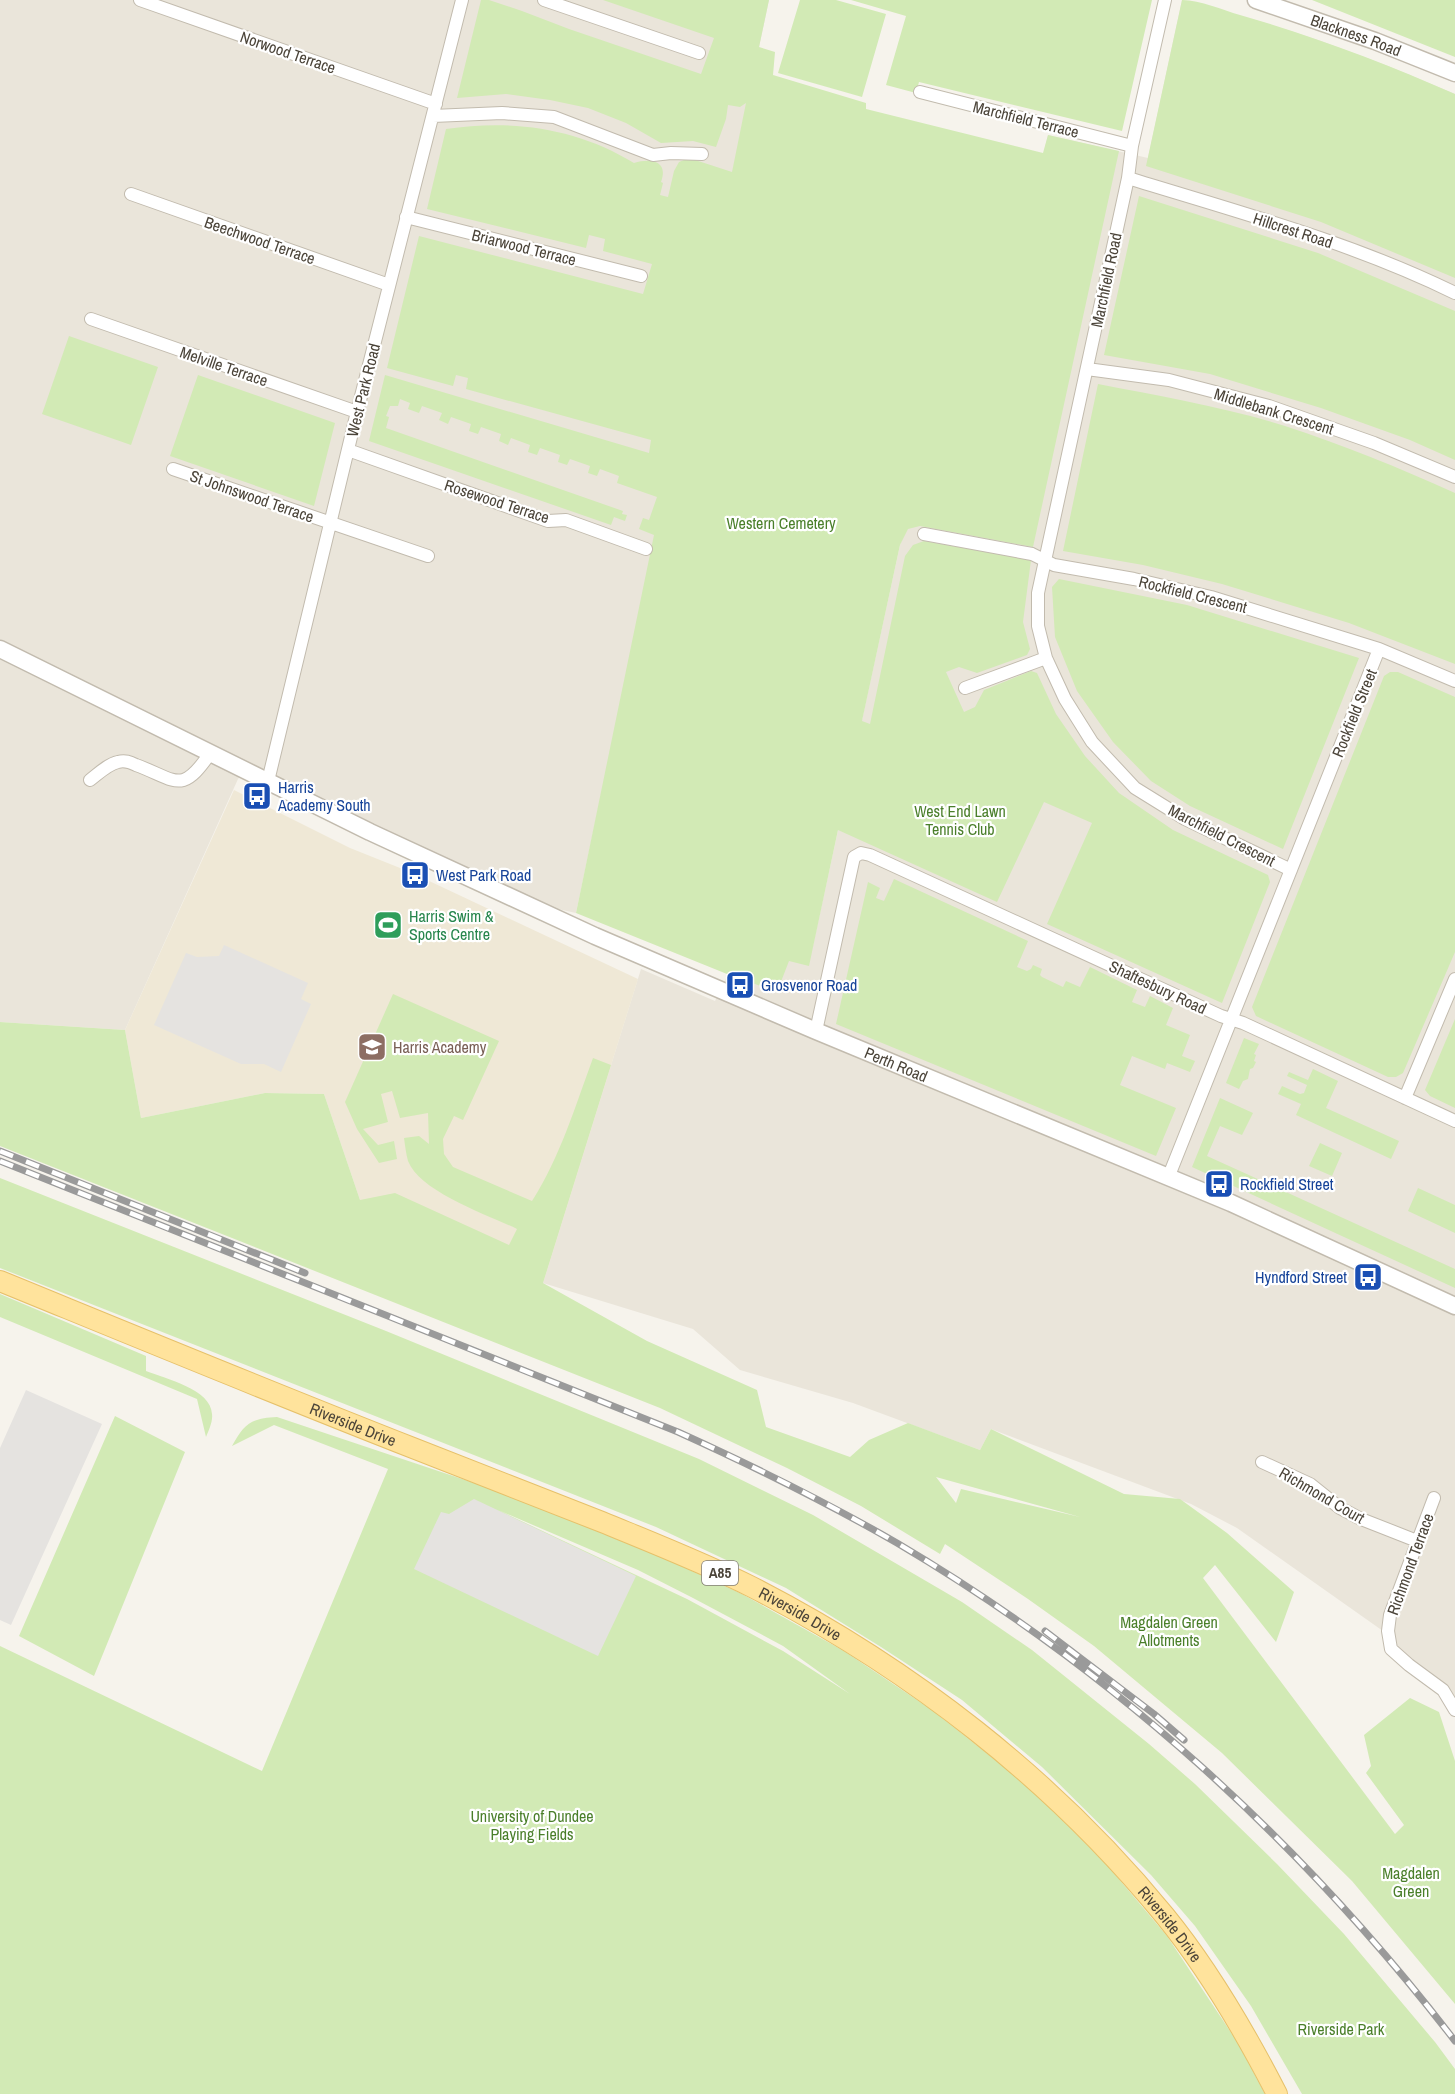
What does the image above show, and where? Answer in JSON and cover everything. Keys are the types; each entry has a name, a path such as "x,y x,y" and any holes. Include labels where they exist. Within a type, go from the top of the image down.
{"main road":[{"name":"Riverside Drive","path":"0,1281 269,1391 666,1548 752,1587 862,1650 936,1700 996,1746 1049,1791 1122,1865 1167,1918 1206,1971 1248,2038 1277,2094"}],"street":[{"name":"Norwood Terrace","path":"140,0 435,110"},
{"name":"West Park Road","path":"268,781 357,412 462,0"},
{"path":"544,0 699,53"},
{"name":"Marchfield Road","path":"1045,560 1165,0"},
{"name":"Blackness Road","path":"1262,1 1375,41 1455,74"},
{"name":"Marchfield Terrace","path":"920,92 1132,146"},
{"path":"435,110 554,117 653,155 702,154"},
{"name":"Hillcrest Road","path":"1128,178 1321,238 1455,293"},
{"name":"Beechwood Terrace","path":"130,194 389,285"},
{"name":"Briarwood Terrace","path":"406,217 641,276"},
{"name":"Melville Terrace","path":"91,320 357,412"},
{"name":"Middlebank Crescent","path":"1087,369 1169,380 1269,406 1374,443 1455,477"},
{"name":"Rosewood Terrace","path":"348,450 548,521 566,520 646,549"},
{"name":"St Johnswood Terrace","path":"173,469 428,556"},
{"name":"Rockfield Crescent","path":"924,534 1032,554 1054,565 1134,579 1211,597 1379,649 1455,681"},
{"name":"Marchfield Crescent","path":"1045,560 1038,593 1038,626 1046,658 1065,699 1092,742 1135,788 1185,819 1291,870"},
{"path":"0,649 268,781"},
{"name":"Rockfield Street","path":"1168,1178 1379,649"},
{"path":"965,688 1046,658"},
{"path":"90,780 117,762 127,761 172,781 183,780 193,776 214,753"},
{"name":"Perth Road","path":"268,781 370,832 595,936 958,1091 1231,1203 1455,1306"},
{"name":"Shaftesbury Road","path":"816,1031 854,857 861,853 870,855 1243,1023 1455,1121"},
{"path":"1405,1098 1455,980"},
{"name":"Richmond Court","path":"1262,1461 1310,1484 1340,1508 1361,1519 1416,1540"},
{"name":"Richmond Terrace","path":"1434,1498 1416,1540 1390,1615 1388,1631 1391,1648 1409,1665 1443,1690 1455,1710"}],"shaded area":[{"path":"0,0 769,0 576,913 517,900 245,769 238,779 125,1030 0,1022"},
{"path":"1182,0 1321,41 1455,94 1455,1710 1409,1665 1383,1631 1237,1528 1191,1504 991,1429 980,1450 853,1403 740,1370 693,1329 543,1283 641,969 715,1001 737,955 812,950 900,545 1039,172 1048,135 1148,158"},
{"name":"Harris Academy","path":"234,790 350,848 410,872 638,979 543,1283 360,1200 324,1094 265,1093 141,1118 125,1030"},
{"path":"224,945 308,983 301,999 311,1004 281,1072 264,1064 241,1064 154,1025 186,953 197,957 219,956"},
{"path":"26,1390 102,1424 11,1625 0,1620 0,1448"},
{"path":"474,1499 636,1576 598,1656 414,1569 441,1512 449,1514"}],"green space":[{"path":"481,0 489,0 522,11 701,74 714,38 603,0 769,0 759,47 775,52 773,75 866,103 866,109 1043,153 1048,135 1119,151 1033,547 920,526 908,529 900,545 862,721 870,724 905,556 913,545 924,541 1031,560 1023,622 1030,649 1027,655 977,673 959,667 946,672 964,712 975,707 984,690 1031,671 1037,673 1056,714 1085,756 1119,793 1173,830 1268,875 1270,882 1222,1003 1047,924 1092,823 1044,802 997,902 838,830 809,966 789,961 777,992 576,913 654,535 639,529 643,518 649,520 657,497 617,483 619,476 600,469 597,476 588,473 590,466 570,459 567,465 558,462 560,455 540,448 537,455 528,452 530,445 511,438 508,445 499,441 501,434 481,427 478,434 469,431 471,424 451,417 448,424 439,420 442,413 422,406 419,413 408,409 410,403 400,399 398,406 390,406 386,416 389,417 386,428 623,511 622,514 627,515 625,521 614,517 611,525 369,441 385,375 649,453 651,440 466,389 468,378 456,375 453,386 387,368 419,236 643,294 652,264 603,251 605,239 589,235 586,248 427,209 446,129 495,125 543,129 567,134 612,151 634,163 656,162 660,165 663,175 660,195 668,197 674,171 679,162 689,158 732,172 746,103 740,107 728,105 726,119 716,147 693,141 661,143 626,123 588,108 550,100 506,94 457,98"},
{"path":"800,0 836,0 886,14 862,97 778,73"},
{"path":"851,0 1152,0 1122,131 919,82 916,93 886,85 906,16"},
{"path":"1182,0 1204,3 1322,41 1455,94 1455,278 1321,222 1146,166"},
{"path":"1312,0 1455,0 1455,57"},
{"path":"1139,196 1318,253 1455,311 1455,460 1410,440 1321,408 1210,374 1104,355"},
{"path":"69,336 158,367 131,445 42,414"},
{"path":"198,375 335,423 314,506 170,456"},
{"path":"1098,384 1215,408 1285,426 1371,457 1455,493 1455,664 1349,623 1222,584 1143,565 1063,551"},
{"path":"1059,579 1187,605 1359,658 1283,849 1190,806 1151,781 1113,742 1077,691 1055,637 1052,587"},
{"path":"1390,672 1398,672 1455,697 1455,952 1403,1073 1396,1077 1388,1077 1256,1016 1252,1007 1384,676"},
{"path":"894,879 1028,941 1017,967 1027,971 1033,965 1042,969 1040,975 1042,977 1063,987 1066,981 1080,987 1090,967 1137,990 1132,1002 1145,1007 1150,996 1173,1008 1166,1025 1190,1035 1182,1056 1195,1061 1190,1072 1167,1063 1165,1069 1132,1056 1120,1085 1176,1108 1156,1156 836,1024 868,882 880,888 876,898 884,901"},
{"path":"393,994 499,1041 463,1120 454,1116 443,1139 444,1154 453,1167 532,1201 559,1149 593,1058 611,1065 543,1283 647,1341 757,1390 766,1427 850,1457 869,1440 908,1423 980,1450 991,1429 1124,1494 1180,1499 1227,1533 1294,1592 1276,1642 1215,1565 1203,1578 1395,1834 1404,1825 1366,1773 1371,1766 1364,1735 1410,1698 1439,1712 1455,1761 1455,2004 1352,1881 1222,1753 1094,1646 945,1544 940,1554 861,1506 660,1408 0,1146 0,1022 125,1030 141,1118 265,1093 324,1094 360,1200 395,1193 509,1245 517,1229 473,1210 440,1192 426,1183 408,1161 404,1138 419,1136 429,1144 428,1113 400,1118 392,1091 381,1094 388,1122 363,1129 378,1145 394,1141 397,1159 379,1163 357,1129 345,1102","holes":["936,1477 1080,1517 961,1489 956,1503"]},
{"path":"1455,1019 1455,1108 1430,1096 1425,1090"},
{"path":"1244,1038 1259,1044 1254,1054 1256,1062 1250,1069 1248,1079 1243,1081 1239,1089 1226,1083"},
{"path":"1313,1069 1338,1081 1326,1108 1399,1141 1391,1159 1296,1115 1301,1104 1278,1094 1282,1086 1300,1094 1304,1093 1307,1085 1287,1076 1289,1072 1308,1080"},
{"path":"1220,1098 1253,1113 1242,1135 1220,1126 1207,1156 1455,1269 1455,1288 1192,1167"},
{"path":"1320,1143 1342,1153 1332,1176 1309,1166"},
{"name":"Riverside Park","path":"0,1178 386,1331 699,1459 813,1515 962,1602 1032,1650 1149,1744 1195,1784 1277,1864 1344,1934 1435,2042 1455,2069 1455,2094 1302,2094 1251,2006 1195,1926 1151,1875 1042,1767 962,1700 786,1588 656,1527 0,1268"},
{"path":"1418,1188 1455,1205 1455,1233 1408,1211"},
{"path":"0,1294 146,1356 146,1371 186,1386 210,1405 212,1420 206,1437 197,1399 0,1317"},
{"path":"115,1416 185,1452 94,1676 19,1636"},
{"name":"University of Dundee Playing Fields","path":"277,1417 498,1491 668,1560 742,1594 844,1651 932,1710 1032,1789 1107,1865 1167,1936 1238,2043 1265,2094 0,2094 0,1646 262,1771 388,1469 274,1425 232,1446 240,1432 249,1424 261,1419","holes":["498,1510 638,1570 783,1646 850,1694 783,1651 687,1599"]}],"railway":[{"path":"0,1151 305,1273"},
{"path":"0,1161 678,1432 789,1485 897,1543 977,1593 1054,1647 1129,1704 1200,1765 1334,1897 1455,2041"},
{"path":"1045,1631 1154,1714 1184,1740"}],"place":[{"name":"Harris Academy South","path":"257,796"},
{"name":"West Park Road","path":"415,875"},
{"name":"Harris Swim & Sports Centre","path":"388,925"},
{"name":"Grosvenor Road","path":"740,985"},
{"name":"Harris Academy","path":"372,1047"},
{"name":"Rockfield Street","path":"1219,1184"},
{"name":"Hyndford Street","path":"1368,1277"}],"park label":[{"name":"Western Cemetery","path":"781,523"},
{"name":"West End Lawn Tennis Club","path":"960,820"},
{"name":"Magdalen Green Allotments","path":"1169,1631"},
{"name":"Magdalen Green","path":"1411,1882"}]}
